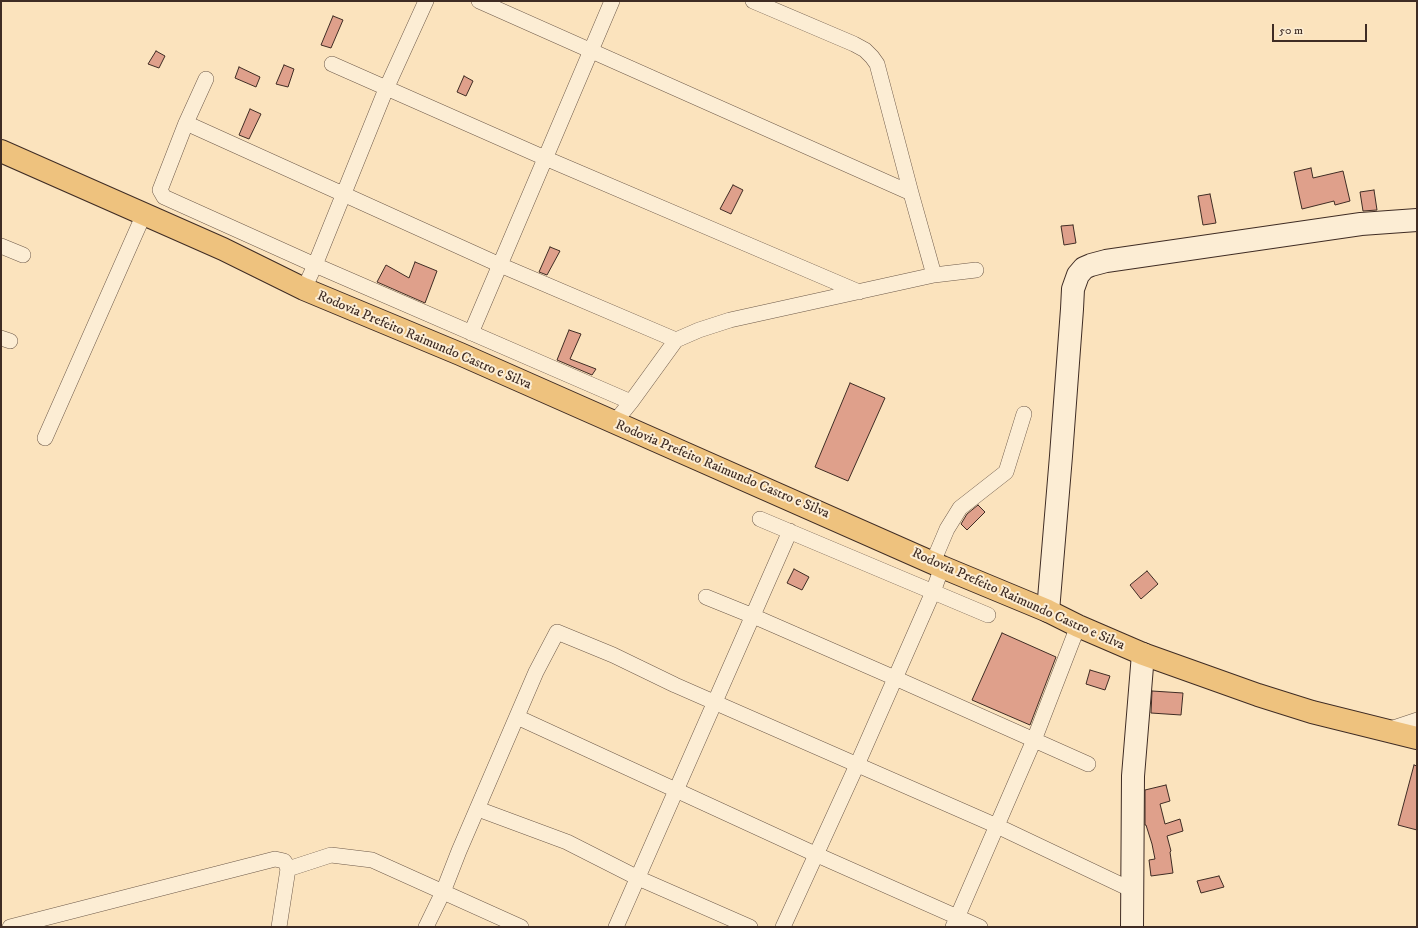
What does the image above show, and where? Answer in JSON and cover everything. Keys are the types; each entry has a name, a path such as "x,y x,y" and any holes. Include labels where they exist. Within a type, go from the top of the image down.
{"main road":[{"path":"1,144 39,168"},
{"path":"1,151 39,168"},
{"name":"Rodovia Prefeito Raimundo Castro e Silva","path":"39,168 223,249 304,289 460,354 937,565 1048,611 1078,626 1143,654 1305,710 1417,738"}],"street":[{"path":"304,289 386,89 426,1"},
{"path":"479,1 911,194"},
{"path":"471,333 612,1"},
{"path":"753,1 854,44 865,50 877,64 934,275"},
{"path":"332,64 545,158 859,292"},
{"path":"206,79 186,123 160,190 164,197 315,265 630,402"},
{"path":"186,123 500,265 676,340"},
{"path":"45,438 144,214"},
{"path":"1048,611 1073,296 1078,275 1084,268 1106,262 1361,224 1417,220"},
{"path":"1,246 23,255"},
{"path":"614,423 676,340 699,330 730,320 934,275 976,270"},
{"path":"783,927 857,765 933,592 937,565 947,529 960,508 1006,472 1024,414"},
{"path":"760,519 988,615"},
{"path":"616,927 790,531"},
{"path":"706,597 895,678 1088,764"},
{"path":"956,922 1034,740 1078,626"},
{"path":"426,927 443,892 536,672 557,632 613,655 675,684 997,826 1132,890"},
{"path":"1132,927 1133,776 1143,654"},
{"path":"517,717 644,776 677,789 956,922 980,927"},
{"path":"1386,730 1417,720"},
{"path":"478,809 566,842 638,878 750,927"},
{"path":"288,869 331,855 372,860 521,927"},
{"path":"10,927 275,859 284,861 288,869 279,927"}],"building":[{"path":"333,16 343,20 331,48 321,45"},
{"path":"156,51 165,56 159,68 148,64"},
{"path":"284,65 294,69 288,87 276,84"},
{"path":"239,67 260,77 256,87 235,78"},
{"path":"464,76 473,81 466,96 457,92"},
{"path":"250,109 261,114 249,139 239,135"},
{"path":"1311,168 1313,178 1343,171 1350,201 1335,205 1334,201 1302,209 1294,172"},
{"path":"733,185 743,190 731,214 720,209"},
{"path":"1374,190 1377,210 1363,211 1360,192"},
{"path":"1210,194 1216,223 1203,225 1198,196"},
{"path":"1073,225 1076,243 1064,245 1061,226"},
{"path":"550,247 560,251 547,275 539,272"},
{"path":"415,262 437,271 425,303 377,282 386,265 409,278"},
{"path":"569,330 581,334 570,359 596,369 592,375 557,360"},
{"path":"850,383 885,398 848,481 815,467"},
{"path":"978,505 985,512 967,530 961,524 967,514"},
{"path":"794,569 809,577 802,590 787,583"},
{"path":"1147,571 1158,584 1141,599 1130,585"},
{"path":"1002,633 1056,657 1030,725 972,700"},
{"path":"1090,670 1110,676 1105,690 1086,684"},
{"path":"1152,691 1183,693 1181,715 1151,713"},
{"path":"1414,765 1417,766 1417,830 1398,825"},
{"path":"1166,785 1170,801 1160,804 1165,824 1180,819 1183,831 1167,836 1171,851 1173,873 1151,876 1149,860 1155,859 1152,844 1145,825 1145,790"},
{"path":"1219,876 1224,887 1201,893 1197,881"}]}
